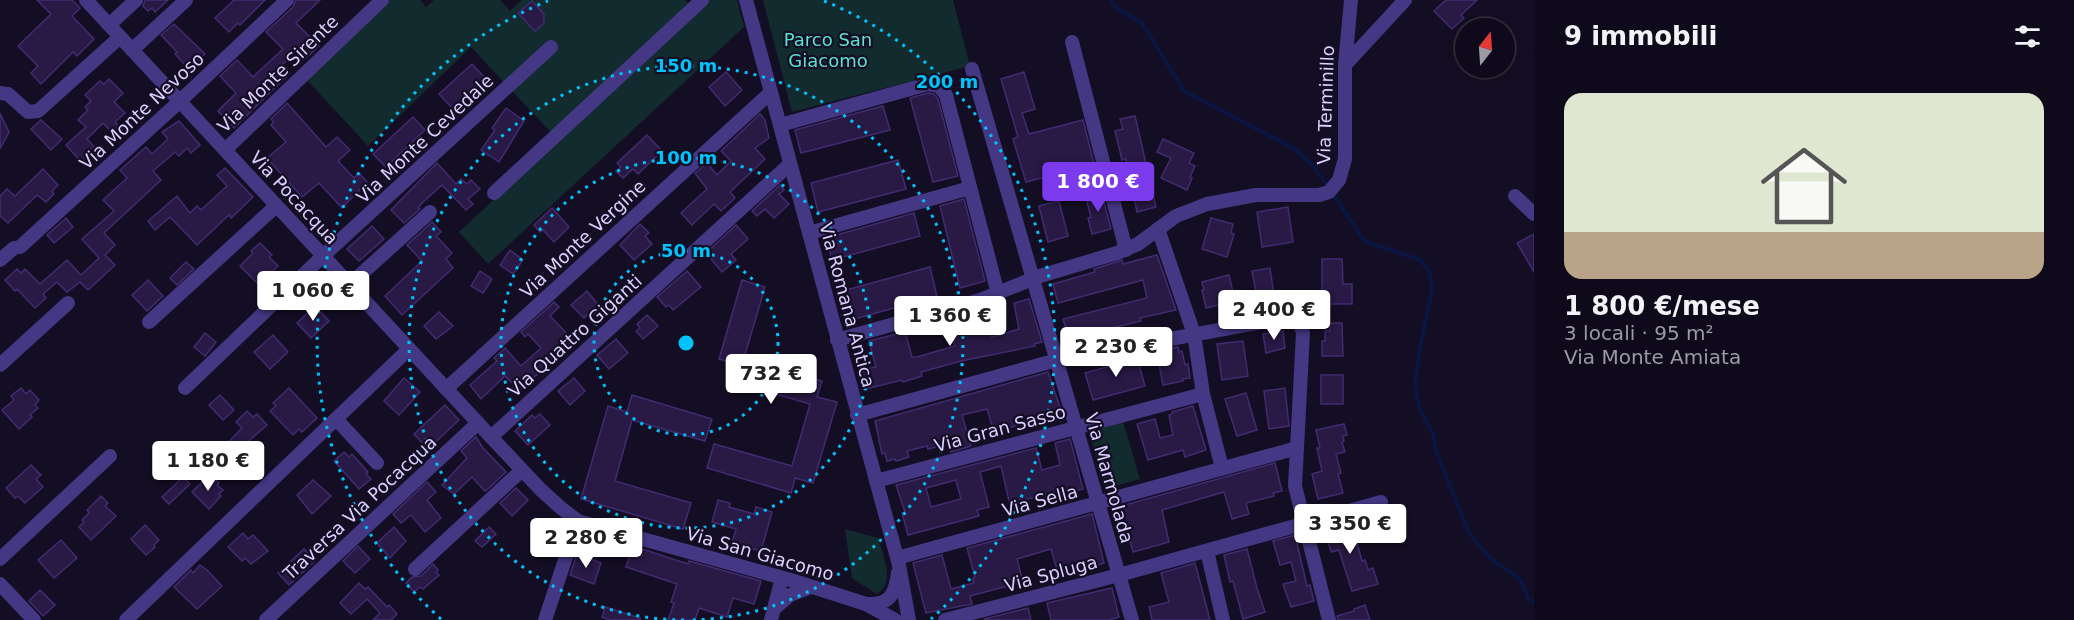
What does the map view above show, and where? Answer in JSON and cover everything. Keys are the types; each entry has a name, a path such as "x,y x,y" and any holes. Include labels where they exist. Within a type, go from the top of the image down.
{"street":[{"name":"Via Pocacqua","path":"86,0 522,470 561,508 578,521"},
{"path":"109,25 136,0"},
{"path":"132,50 186,0"},
{"name":"Via Monte Nevoso","path":"0,261 180,101 287,0"},
{"name":"Via Monte Sirente","path":"225,150 382,0"},
{"path":"494,193 702,0"},
{"name":"Via Romana Antica","path":"746,0 898,562 909,620"},
{"path":"1337,0 1349,15"},
{"name":"Via Terminillo","path":"837,340 999,294 1034,278 1126,250 1181,214 1220,201 1331,190 1341,176 1345,159 1345,65 1351,0"},
{"path":"1345,65 1405,0"},
{"path":"0,93 8,94 28,112 38,111 120,37"},
{"path":"1072,42 1126,250"},
{"name":"Via Monte Cevedale","path":"185,388 323,256 551,47"},
{"name":"Via Marmolada","path":"972,69 1132,620"},
{"path":"780,125 928,84 942,88 999,294"},
{"name":"Via Monte Vergine","path":"446,389 771,92"},
{"name":"Via Quattro Giganti","path":"491,437 790,164"},
{"path":"809,233 970,188"},
{"path":"1515,196 1534,214"},
{"path":"149,322 276,206"},
{"path":"350,285 429,212"},
{"path":"1158,229 1194,334 1203,393 1222,468"},
{"path":"0,365 68,303"},
{"path":"857,415 1057,360 1283,318 1297,321 1303,333 1295,486 1329,620"},
{"path":"126,620 409,349"},
{"name":"Via Gran Sasso","path":"876,481 1203,393"},
{"path":"336,419 377,463"},
{"name":"Traversa Via Pocacqua","path":"266,620 478,423"},
{"name":"Via Sella","path":"898,562 1297,448"},
{"path":"0,559 110,456"},
{"path":"415,569 522,470"},
{"name":"Via Spluga","path":"945,620 1119,575 1381,502"},
{"path":"546,620 578,521"},
{"name":"Via San Giacomo","path":"578,521 866,604 895,620"},
{"path":"1207,551 1223,620"},
{"path":"866,604 878,604 890,598 897,583 898,562"},
{"path":"773,614 782,578"},
{"path":"0,584 33,620"},
{"path":"773,614 790,595 811,587"}],"green space":[{"path":"390,0 420,0 426,7 434,0 500,0 510,11 522,0 685,0 696,11 708,0 737,0 744,27 488,264 459,232 558,140 471,47 368,146 307,80"},
{"name":"Parco San Giacomo","path":"763,0 953,0 970,66 792,112"},
{"path":"1122,418 1140,479 1105,489 1088,428"},
{"path":"845,529 878,538 887,568 887,576 883,589 877,594 852,578"}],"building":[{"path":"37,0 72,0 80,8 72,16 94,39 77,56 73,52 41,84 31,73 38,66 18,46 51,14"},
{"path":"145,0 168,0 155,12 152,8 148,11 143,6"},
{"path":"234,0 265,0 240,25 238,23 229,32 215,18"},
{"path":"296,0 320,0 296,23 319,46 305,59 297,51 282,65 290,73 234,128 218,111 236,93 220,76 237,60 253,77 283,49 266,32 293,7"},
{"path":"1446,0 1477,0 1461,15 1464,18 1455,18 1455,26 1452,29 1434,11"},
{"path":"532,1 544,14 544,23 535,31 518,13"},
{"path":"174,24 205,54 188,68 161,35"},
{"path":"472,64 486,79 453,109 439,94"},
{"path":"726,72 742,90 725,106 709,87"},
{"path":"1024,72 1035,109 1022,113 1029,134 1083,120 1094,164 1026,182 1013,139 1018,137 1001,79"},
{"path":"109,79 123,93 114,102 125,113 115,122 122,129 115,136 103,123 87,139 98,151 83,164 66,145 86,127 78,120 88,110 85,107 91,101 85,95 100,81 104,84"},
{"path":"928,93 934,94 938,99 958,176 933,182 910,98"},
{"path":"287,103 326,147 337,137 350,150 338,161 354,178 359,173 367,182 342,208 319,183 302,197 267,158 286,142 271,125 274,122 271,119"},
{"path":"883,106 890,130 801,153 795,130"},
{"path":"506,108 524,121 499,162 481,150 495,130 492,128"},
{"path":"0,113 9,132 0,149"},
{"path":"760,114 765,120 769,138 755,148 765,159 730,192 735,198 721,211 714,204 692,225 681,213 707,189 695,173 707,163 717,175 731,161 721,151"},
{"path":"1135,116 1156,207 1137,212 1126,159 1122,160 1115,131 1123,129 1120,119"},
{"path":"413,117 425,130 386,167 373,154"},
{"path":"41,120 62,139 51,150 31,129"},
{"path":"179,121 200,145 191,153 187,148 179,156 175,152 153,171 161,180 104,233 115,245 105,255 115,265 88,290 80,282 67,292 57,282 43,294 46,298 35,308 17,289 15,291 5,280 17,269 21,273 25,269 40,284 67,260 81,275 99,258 82,239 114,211 103,200 127,178 120,170 146,147 152,154 168,139 162,132"},
{"path":"647,135 662,151 638,174 633,169 623,178 616,171 621,167 617,163"},
{"path":"1163,139 1194,153 1189,163 1195,166 1187,190 1161,178 1171,158 1157,152"},
{"path":"898,160 906,189 818,212 811,183"},
{"path":"437,163 456,184 461,179 467,184 471,180 480,189 468,199 473,204 466,210 442,185 404,223 391,210"},
{"path":"225,168 253,197 231,218 229,215 197,245 170,217 155,230 148,221 177,196 190,213 197,206 201,210 227,186 217,175"},
{"path":"43,169 58,185 52,191 54,194 46,202 37,195 8,223 0,216 0,196 7,189 15,196"},
{"path":"780,185 784,190 779,194 789,204 774,218 765,209 757,216 752,211"},
{"path":"1101,191 1111,229 1092,234 1088,218 1091,217 1085,195"},
{"path":"964,199 985,281 960,288 940,206"},
{"path":"1059,201 1068,236 1048,242 1039,206"},
{"path":"1288,207 1293,242 1262,247 1257,212"},
{"path":"552,208 569,227 554,242 543,230 540,232 534,225"},
{"path":"914,213 920,236 832,260 826,238"},
{"path":"66,218 73,227 54,243 47,235"},
{"path":"1211,218 1233,224 1231,233 1234,234 1227,257 1202,249"},
{"path":"432,222 441,232 436,236 452,253 446,259 453,268 402,315 385,296 422,261 407,245"},
{"path":"640,224 649,233 645,236 652,244 634,260 620,245"},
{"path":"736,225 748,239 731,254 736,260 722,272 706,253"},
{"path":"372,226 384,239 359,261 347,249"},
{"path":"1534,234 1534,272 1517,243"},
{"path":"260,243 272,255 269,257 278,266 257,283 240,266"},
{"path":"510,250 523,260 513,274 500,265"},
{"path":"1157,255 1176,310 1095,332 1097,338 1071,344 1063,319 1147,298 1143,280 1058,303 1053,284 1095,272 1094,269 1122,260 1123,264"},
{"path":"1322,259 1342,259 1343,284 1352,284 1352,304 1322,304"},
{"path":"186,262 194,269 177,285 170,278"},
{"path":"930,267 937,296 847,321 839,292"},
{"path":"1270,268 1274,295 1257,298 1252,271"},
{"path":"480,271 492,279 483,293 471,286"},
{"path":"687,271 701,287 673,310 669,305 666,307 657,297"},
{"path":"322,274 331,284 319,296 309,286"},
{"path":"1229,275 1235,301 1206,308 1202,282"},
{"path":"148,280 163,296 147,311 132,295"},
{"path":"742,280 765,287 744,358 822,381 817,397 837,402 813,483 795,478 791,493 707,468 714,444 792,466 810,404 734,382 739,365 719,359"},
{"path":"587,291 601,308 591,316 589,313 584,318 571,305"},
{"path":"1029,299 1042,342 1034,344 1035,346 961,361 921,372 922,376 903,382 902,380 865,389 861,370 876,367 869,341 905,332 912,357 917,357 955,346 948,319 983,309 992,337 1019,329 1014,303"},
{"path":"554,302 559,307 550,316 574,341 521,389 519,390 505,376 481,399 470,385 497,361 494,358 505,348 521,366 541,348 528,334 525,337 521,332"},
{"path":"315,306 329,321 311,338 297,323"},
{"path":"439,312 453,326 436,339 424,326"},
{"path":"647,315 658,326 643,339 636,331 640,328 637,324"},
{"path":"1330,323 1342,323 1343,356 1322,356 1322,341 1325,341 1325,331 1330,331"},
{"path":"1283,331 1285,348 1266,353 1263,334"},
{"path":"205,333 216,342 205,356 194,347"},
{"path":"273,335 288,352 270,369 254,352"},
{"path":"616,339 628,353 609,369 597,355"},
{"path":"1243,341 1248,376 1222,380 1217,344"},
{"path":"1178,347 1179,352 1182,351 1185,365 1188,364 1190,378 1163,385 1159,364 1163,363 1161,356 1165,355 1164,350"},
{"path":"1136,354 1145,386 1093,400 1085,373 1117,364 1116,358"},
{"path":"1048,372 1062,413 994,432 987,409 962,415 971,446 951,452 948,444 928,449 927,446 907,451 909,457 896,461 895,459 887,461 885,453 882,454 875,421"},
{"path":"1321,375 1343,375 1343,404 1321,404"},
{"path":"404,378 420,392 399,415 384,401"},
{"path":"574,378 585,391 570,405 558,391"},
{"path":"21,388 26,394 30,390 39,400 35,405 38,408 30,415 32,417 19,429 2,410 14,400 11,396"},
{"path":"289,388 317,418 302,432 299,429 293,435 270,411 276,406 273,403"},
{"path":"1285,388 1289,426 1269,429 1264,391"},
{"path":"1246,393 1257,430 1237,436 1225,399"},
{"path":"220,395 234,410 223,420 209,405"},
{"path":"632,395 712,419 705,441 632,420 615,481 691,503 683,529 581,499 608,406 627,412"},
{"path":"445,405 459,420 428,449 414,434"},
{"path":"1193,406 1206,450 1185,457 1183,450 1148,460 1137,424 1155,419 1160,438 1173,435 1169,415"},
{"path":"247,411 253,417 257,414 267,425 245,444 254,453 236,470 220,451 242,428 236,422"},
{"path":"540,414 550,425 528,445 515,431 532,415 535,418"},
{"path":"1344,424 1347,435 1343,436 1344,441 1342,442 1345,452 1336,454 1343,493 1318,499 1312,474 1322,471 1316,430"},
{"path":"476,437 483,448 506,472 485,491 472,477 454,494 442,485 467,458 461,451"},
{"path":"1070,439 1083,489 1036,500 1036,497 1015,502 1015,499 1009,501 1001,466 980,472 989,507 977,510 979,516 908,535 902,513 905,512 896,485 1036,448 1042,470 1060,465 1055,443","holes":["956,480 961,499 931,507 926,488"]},
{"path":"344,452 349,457 352,454 368,472 366,474 371,479 359,489 334,461"},
{"path":"1275,463 1282,491 1273,493 1274,496 1246,503 1249,514 1232,519 1224,492 1162,510 1169,542 1133,552 1118,507"},
{"path":"31,465 41,475 36,479 43,487 25,503 18,496 15,498 6,488"},
{"path":"210,474 223,490 219,494 221,496 209,509 192,492"},
{"path":"183,477 190,484 169,504 162,497"},
{"path":"313,480 331,496 312,514 297,495"},
{"path":"427,482 436,492 427,500 441,518 425,532 411,515 401,523 393,514"},
{"path":"516,488 528,500 512,516 500,503"},
{"path":"101,496 108,503 105,506 116,516 91,540 79,527 89,513 87,510"},
{"path":"718,500 730,503 729,507 754,514 756,507 772,512 761,551 732,543 736,529 712,522"},
{"path":"1092,514 1104,563 1088,568 1086,562 1057,570 1051,549 1017,559 1023,582 970,596 972,604 926,613 913,563 942,555 951,589 974,583 973,578 975,577 967,548"},
{"path":"1351,520 1362,561 1365,560 1368,570 1373,568 1378,584 1352,591 1339,550 1331,552 1324,527"},
{"path":"145,525 159,540 146,555 131,539"},
{"path":"394,527 406,541 390,558 377,543"},
{"path":"489,527 496,534 482,547 475,541"},
{"path":"243,533 248,539 253,535 268,551 251,564 245,558 242,561 228,547"},
{"path":"1295,535 1307,586 1310,585 1314,601 1291,607 1283,584 1296,581 1291,562 1280,565 1273,541"},
{"path":"61,540 77,558 54,578 38,560"},
{"path":"358,546 370,559 355,573 343,561"},
{"path":"633,546 688,564 689,561 761,581 754,604 733,598 727,617 699,608 695,620 668,620 677,584 626,567"},
{"path":"304,549 315,561 289,585 278,573"},
{"path":"1247,549 1265,612 1243,619 1233,581 1230,582 1224,555"},
{"path":"577,554 601,563 594,584 570,575"},
{"path":"1195,563 1210,620 1152,620 1149,607 1169,602 1161,573"},
{"path":"433,564 439,575 423,589 420,587 414,592 406,583 412,577 421,576"},
{"path":"200,565 222,586 197,609 174,587 191,570 193,573"},
{"path":"359,583 365,589 368,587 397,614 391,620 373,620 380,613 367,599 351,614 340,603"},
{"path":"1112,588 1119,617 1109,620 1051,620 1047,603"},
{"path":"40,590 55,605 43,616 29,601"},
{"path":"1365,605 1370,620 1338,620 1337,616"},
{"path":"605,607 640,618 640,620 610,620 602,617"},
{"path":"1028,608 1031,620 984,620 984,619"}],"waterway":[{"path":"1111,0 1116,8 1142,23 1184,91 1295,149 1314,167 1329,188"},
{"path":"1333,194 1364,241 1420,260 1430,272 1432,291 1415,383 1419,407 1433,434 1436,451 1469,533 1490,558 1520,579 1529,600 1534,603"}]}
